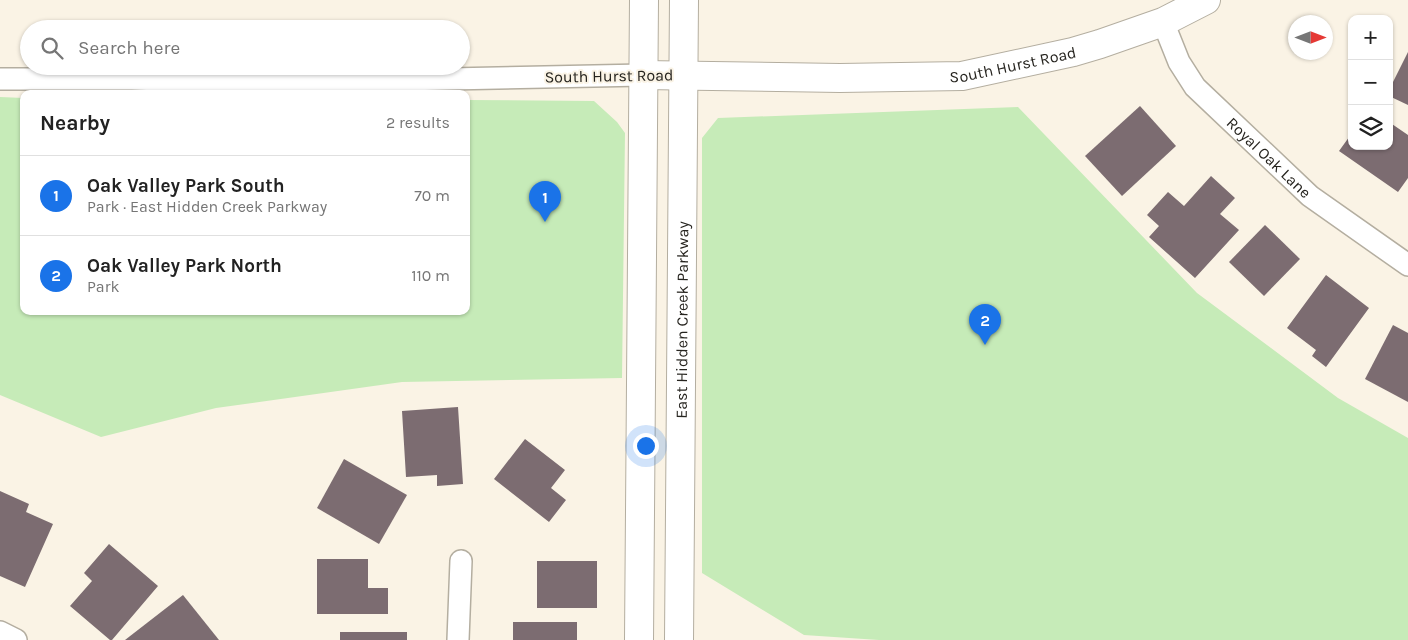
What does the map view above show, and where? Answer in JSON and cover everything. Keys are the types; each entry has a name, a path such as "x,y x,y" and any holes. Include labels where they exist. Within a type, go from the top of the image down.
{"main road":[{"path":"639,640 644,0"},
{"name":"East Hidden Creek Parkway","path":"679,640 684,0"},
{"name":"South Hurst Road","path":"643,75 840,78 962,76 1073,52 1162,22 1206,0"}],"street":[{"name":"Royal Oak Lane","path":"1162,22 1179,62 1195,87 1310,196 1408,265"},
{"name":"South Hurst Road","path":"0,79 132,79 252,82 643,75"},
{"path":"458,640 461,561"},
{"path":"0,632 16,640"}],"green space":[{"path":"0,97 20,98 20,315 470,315 470,100 594,101 617,122 625,133 622,378 402,382 216,408 101,437 0,395"},
{"path":"1018,107 1197,293 1338,398 1408,438 1408,640 879,640 804,635 702,573 702,138 718,118"}],"building":[{"path":"1408,52 1408,105 1393,98 1393,82"},
{"path":"1140,106 1176,146 1122,196 1085,156"},
{"path":"1393,125 1408,135 1408,178 1398,192 1339,151 1348,139 1348,150 1393,150"},
{"path":"1211,176 1235,198 1220,214 1239,230 1195,278 1149,237 1159,226 1147,215 1168,192 1184,206"},
{"path":"1265,225 1300,259 1264,296 1229,262"},
{"path":"1326,275 1369,308 1326,367 1312,356 1316,350 1287,328"},
{"path":"1393,325 1408,333 1408,402 1365,379"},
{"path":"458,407 463,484 437,486 437,475 406,477 402,411"},
{"path":"525,439 565,470 551,488 566,500 549,522 494,479"},
{"path":"344,459 407,495 379,544 317,508"},
{"path":"0,491 29,504 26,512 53,524 25,587 0,576"},
{"path":"109,544 158,586 112,640 70,606 92,581 84,573"},
{"path":"317,559 368,559 368,588 388,588 388,614 317,614"},
{"path":"537,561 597,561 597,608 537,608"},
{"path":"183,595 219,640 125,640"},
{"path":"513,622 577,622 577,640 513,640"},
{"path":"340,632 407,632 407,640 340,640"}],"place":[{"name":"Oak Valley Park South","path":"545,222"},
{"name":"Oak Valley Park North","path":"985,345"}]}
